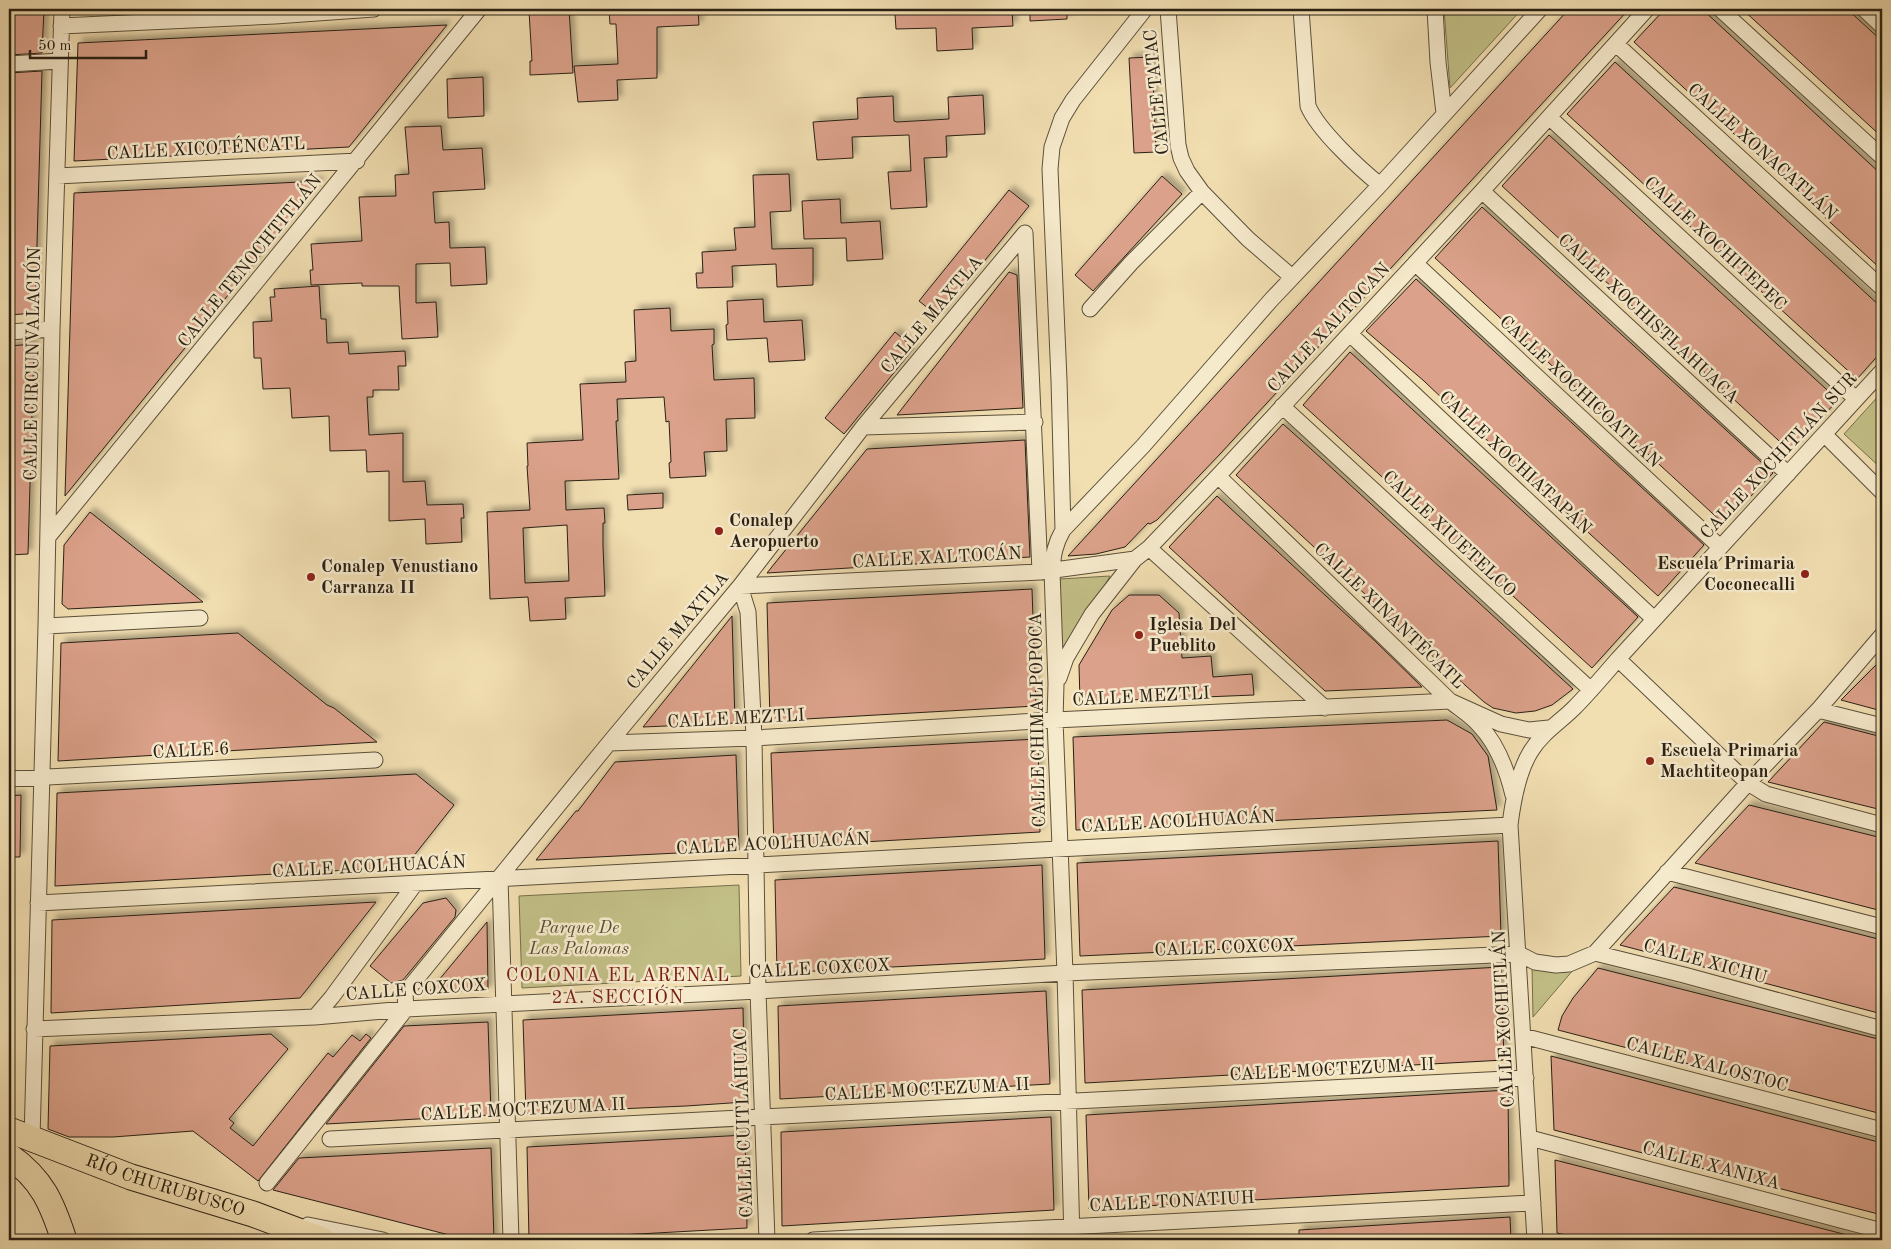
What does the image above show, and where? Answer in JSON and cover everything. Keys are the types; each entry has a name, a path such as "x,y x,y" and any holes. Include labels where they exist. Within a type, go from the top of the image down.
{"main road":[{"name":"RÍO CHURUBUSCO","path":"9,1130 131,1177 253,1214 322,1240"},
{"path":"9,1156 26,1168 42,1187 55,1214 64,1240"}],"street":[{"name":"CALLE CIRCUNVALACIÓN","path":"32,1139 52,329 62,9"},
{"path":"62,26 275,16 374,9"},
{"name":"CALLE TENOCHTITLÁN","path":"48,537 479,9"},
{"name":"CALLE CHIMALPOPOCA","path":"1072,1233 1065,973 1055,720 1056,684 1046,572 1054,548 1063,530 1050,169 1052,147 1062,118 1073,100 1145,9"},
{"name":"CALLE TATAC","path":"1168,9 1178,145 1187,171 1202,192 1248,239 1292,277"},
{"path":"1301,9 1308,106 1313,117 1334,141 1380,185"},
{"path":"1435,9 1438,62 1444,113"},
{"path":"1063,530 1142,446 1292,277 1380,185 1540,9"},
{"name":"CALLE XALTOCAN","path":"1056,684 1066,658 1092,614 1135,559 1149,548 1218,476 1482,191 1647,9"},
{"path":"1720,9 1882,157"},
{"path":"1864,9 1882,26"},
{"name":"CALLE XONACATLÁN","path":"1616,44 1882,288"},
{"path":"9,64 60,61"},
{"name":"CALLE XOCHITEPEC","path":"1549,117 1856,400"},
{"name":"CALLE XICOTÉNCATL","path":"57,176 357,160"},
{"name":"CALLE XOCHISTLAHUACA","path":"1482,191 1788,474"},
{"path":"1090,309 1132,262 1202,192"},
{"name":"CALLE MAXTLA","path":"406,1009 406,992 740,586 863,427 1025,233 1035,422"},
{"name":"CALLE XOCHICOATLÁN","path":"1415,263 1720,547"},
{"path":"9,332 52,329"},
{"name":"CALLE XOCHIATAPÁN","path":"1350,334 1654,619"},
{"name":"CALLE XOCHITLÁN SUR","path":"1513,796 1530,752 1549,728 1573,709 1591,690 1882,371"},
{"name":"CALLE XIUETELCO","path":"1282,406 1591,690"},
{"path":"863,427 1035,422 1046,572"},
{"path":"1825,435 1882,492"},
{"name":"CALLE XINANTÉCATL","path":"1218,476 1450,701 1480,725 1508,771 1513,796"},
{"path":"1149,548 1325,708"},
{"name":"CALLE XALTOCÁN","path":"740,586 1046,572 1135,559"},
{"name":"CALLE CUITLÁHUAC","path":"740,586 748,612 754,738 758,991 767,1240"},
{"path":"46,626 200,618"},
{"path":"1519,954 1535,962 1556,965 1569,964 1595,953 1748,783 1818,710 1882,635"},
{"path":"1618,659 1748,783 1766,794 1882,825"},
{"name":"CALLE MEZTLI","path":"609,743 754,738 1055,720 1450,701 1501,724 1528,730 1549,728"},
{"path":"1818,710 1882,726"},
{"name":"CALLE 6","path":"9,779 375,760"},
{"name":"CALLE XOCHITLÁN","path":"1513,796 1510,824 1535,1240"},
{"name":"CALLE ACOLHUACÁN","path":"38,903 1510,824"},
{"path":"1667,872 1882,927"},
{"path":"500,878 511,1240"},
{"path":"315,1016 332,997 415,884"},
{"name":"CALLE XICHU","path":"1595,953 1684,975 1882,1029"},
{"name":"CALLE COXCOX","path":"34,1029 315,1016 504,1003 758,991 1065,973 1519,954"},
{"path":"267,1183 406,1009"},
{"name":"CALLE XALOSTOC","path":"1523,1036 1882,1130"},
{"name":"CALLE MOCTEZUMA II","path":"330,1139 1526,1078"},
{"name":"CALLE XANIXA","path":"1530,1138 1882,1230"},
{"name":"CALLE TONATIUH","path":"812,1240 1072,1233 1533,1203"},
{"path":"253,1214 383,1240"}],"green space":[{"path":"1444,9 1522,9 1450,88"},
{"path":"1882,392 1882,469 1844,434"},
{"path":"1110,576 1061,662 1060,579"},
{"name":"Parque De Las Palomas","path":"739,885 741,976 522,988 519,896"},
{"path":"1532,966 1574,969 1533,1017"}],"building":[{"path":"9,9 44,9 42,53 9,55"},
{"path":"569,9 573,73 530,75 530,61 532,61 529,11"},
{"path":"649,9 649,13 698,10 699,25 657,27 657,78 617,80 618,100 578,102 574,66 618,64 616,24 610,24 609,10"},
{"path":"1030,9 1067,9 1067,19 1030,21"},
{"path":"1569,9 1629,9 1221,453 1157,520 1150,524 1148,523 1125,547 1096,554 1068,556"},
{"path":"1665,9 1702,9 1882,175 1882,270 1634,42"},
{"path":"1742,9 1847,9 1882,41 1882,137"},
{"path":"970,11 970,13 1012,11 1013,26 972,28 973,49 937,51 936,28 896,29 895,14"},
{"path":"447,25 349,147 74,161 78,43"},
{"path":"1152,57 1156,152 1134,153 1129,58"},
{"path":"1615,62 1882,308 1882,351 1857,379 1567,114"},
{"path":"42,71 35,313 9,315 9,73"},
{"path":"483,77 484,116 448,118 447,79"},
{"path":"983,95 985,134 946,136 947,157 924,158 927,207 891,209 888,172 911,171 909,135 852,137 853,158 817,160 813,122 858,119 857,98 893,96 894,121 897,122 949,119 948,97"},
{"path":"441,126 443,150 482,148 485,189 433,192 435,223 449,222 450,248 485,247 487,284 451,286 450,263 416,264 416,303 436,302 438,337 402,339 399,286 362,286 362,283 311,285 310,270 313,270 311,244 362,241 359,197 396,196 395,175 409,174 405,127"},
{"path":"1549,135 1838,400 1790,451 1502,186"},
{"path":"789,174 791,211 770,212 772,249 813,248 813,285 777,287 776,264 732,266 733,287 697,288 696,273 703,273 702,252 736,250 734,228 755,227 753,175"},
{"path":"1162,176 1182,194 1093,291 1075,275"},
{"path":"321,181 167,370 65,496 74,193"},
{"path":"1009,190 1029,206 939,317 919,301"},
{"path":"840,199 841,223 880,221 883,259 847,261 846,238 804,239 802,201"},
{"path":"1482,207 1773,473 1724,524 1435,258"},
{"path":"1009,272 1017,275 1023,408 897,415"},
{"path":"1416,279 1704,545 1658,596 1424,381 1366,331"},
{"path":"319,286 321,319 326,319 327,343 348,342 349,354 405,351 406,366 398,366 399,390 373,390 373,397 367,397 369,435 403,433 403,482 425,481 427,505 463,504 464,518 461,518 462,542 426,544 425,519 389,521 389,471 367,472 366,450 330,451 329,416 292,418 290,388 263,389 261,358 254,358 253,322 272,321 270,297 275,297 274,289"},
{"path":"763,299 764,322 802,320 805,360 769,362 767,338 727,340 727,301"},
{"path":"670,308 671,331 714,329 714,344 712,345 714,380 754,378 755,418 726,419 727,451 704,452 706,476 670,478 669,421 666,422 664,397 617,399 618,421 616,421 619,479 565,481 566,510 604,508 605,596 565,598 566,619 530,621 528,597 490,599 487,512 530,510 527,443 583,440 580,384 626,382 625,362 636,361 634,310","holes":["567,525 569,581 525,583 523,528"]},
{"path":"895,332 914,348 844,434 825,418"},
{"path":"34,344 28,554 9,555 9,346"},
{"path":"1350,352 1638,617 1592,668 1303,405"},
{"path":"1283,424 1573,689 1552,705 1535,711 1516,713 1493,708 1419,644 1236,475"},
{"path":"1025,440 1030,557 767,573 867,449"},
{"path":"663,493 663,508 628,510 627,495"},
{"path":"1217,496 1375,641 1422,687 1325,691 1169,547"},
{"path":"90,512 203,602 68,609 62,604 64,545"},
{"path":"1032,589 1036,706 770,721 767,603"},
{"name":"Iglesia Del Pueblito","path":"1129,595 1159,595 1179,613 1182,658 1211,656 1213,677 1252,674 1254,695 1080,702 1079,665 1112,610"},
{"path":"732,616 735,723 643,727 701,655"},
{"path":"238,633 327,705 334,708 377,742 58,761 61,643"},
{"path":"1882,659 1882,711 1841,700"},
{"path":"1447,720 1472,734 1488,756 1497,810 1076,830 1073,737"},
{"path":"1824,722 1882,737 1882,810 1768,782"},
{"path":"1038,739 1040,832 774,847 771,753"},
{"path":"736,755 739,850 536,860 576,811 578,811 615,762"},
{"path":"416,774 454,805 405,867 55,886 57,793"},
{"path":"21,795 20,857 9,857 9,796"},
{"path":"1749,805 1882,838 1882,911 1695,863"},
{"path":"1498,841 1501,936 1080,956 1077,863"},
{"path":"1042,865 1045,959 777,973 775,880"},
{"path":"1674,887 1882,940 1882,1014 1620,945"},
{"path":"446,898 456,910 455,917 403,980 391,983 370,966 423,903"},
{"path":"376,902 300,998 51,1013 52,920"},
{"path":"487,922 488,990 429,992 448,969"},
{"path":"1501,967 1504,1060 1085,1083 1082,990"},
{"path":"1598,968 1882,1040 1882,1114 1558,1030 1562,1016 1573,998"},
{"path":"1046,991 1050,1084 780,1099 778,1006"},
{"path":"743,1008 745,1102 526,1113 523,1020"},
{"path":"488,1022 491,1115 326,1124 404,1026"},
{"path":"271,1034 288,1049 229,1119 234,1123 230,1128 253,1146 328,1053 333,1057 352,1035 360,1041 366,1034 371,1038 258,1181 193,1131 113,1137 69,1137 48,1129 50,1046"},
{"path":"1551,1056 1882,1143 1882,1215 1554,1130"},
{"path":"1508,1090 1509,1186 1089,1209 1086,1115"},
{"path":"1051,1117 1054,1210 782,1226 781,1132"},
{"path":"745,1135 747,1228 529,1240 527,1147"},
{"path":"491,1148 494,1240 469,1240 273,1190 299,1158"},
{"path":"1555,1160 1851,1236 1850,1240 1588,1240 1557,1233"},
{"path":"1510,1217 1511,1240 1299,1240 1299,1230"}],"place":[{"name":"Conalep Aeropuerto","path":"719,531"},
{"name":"Escuela Primaria Coconecalli","path":"1805,574"},
{"name":"Conalep Venustiano Carranza II","path":"311,577"},
{"name":"Iglesia Del Pueblito","path":"1139,635"},
{"name":"Escuela Primaria Machtiteopan","path":"1650,761"}],"district":[{"name":"COLONIA EL ARENAL 2A. SECCIÓN","path":"618,987"}]}
